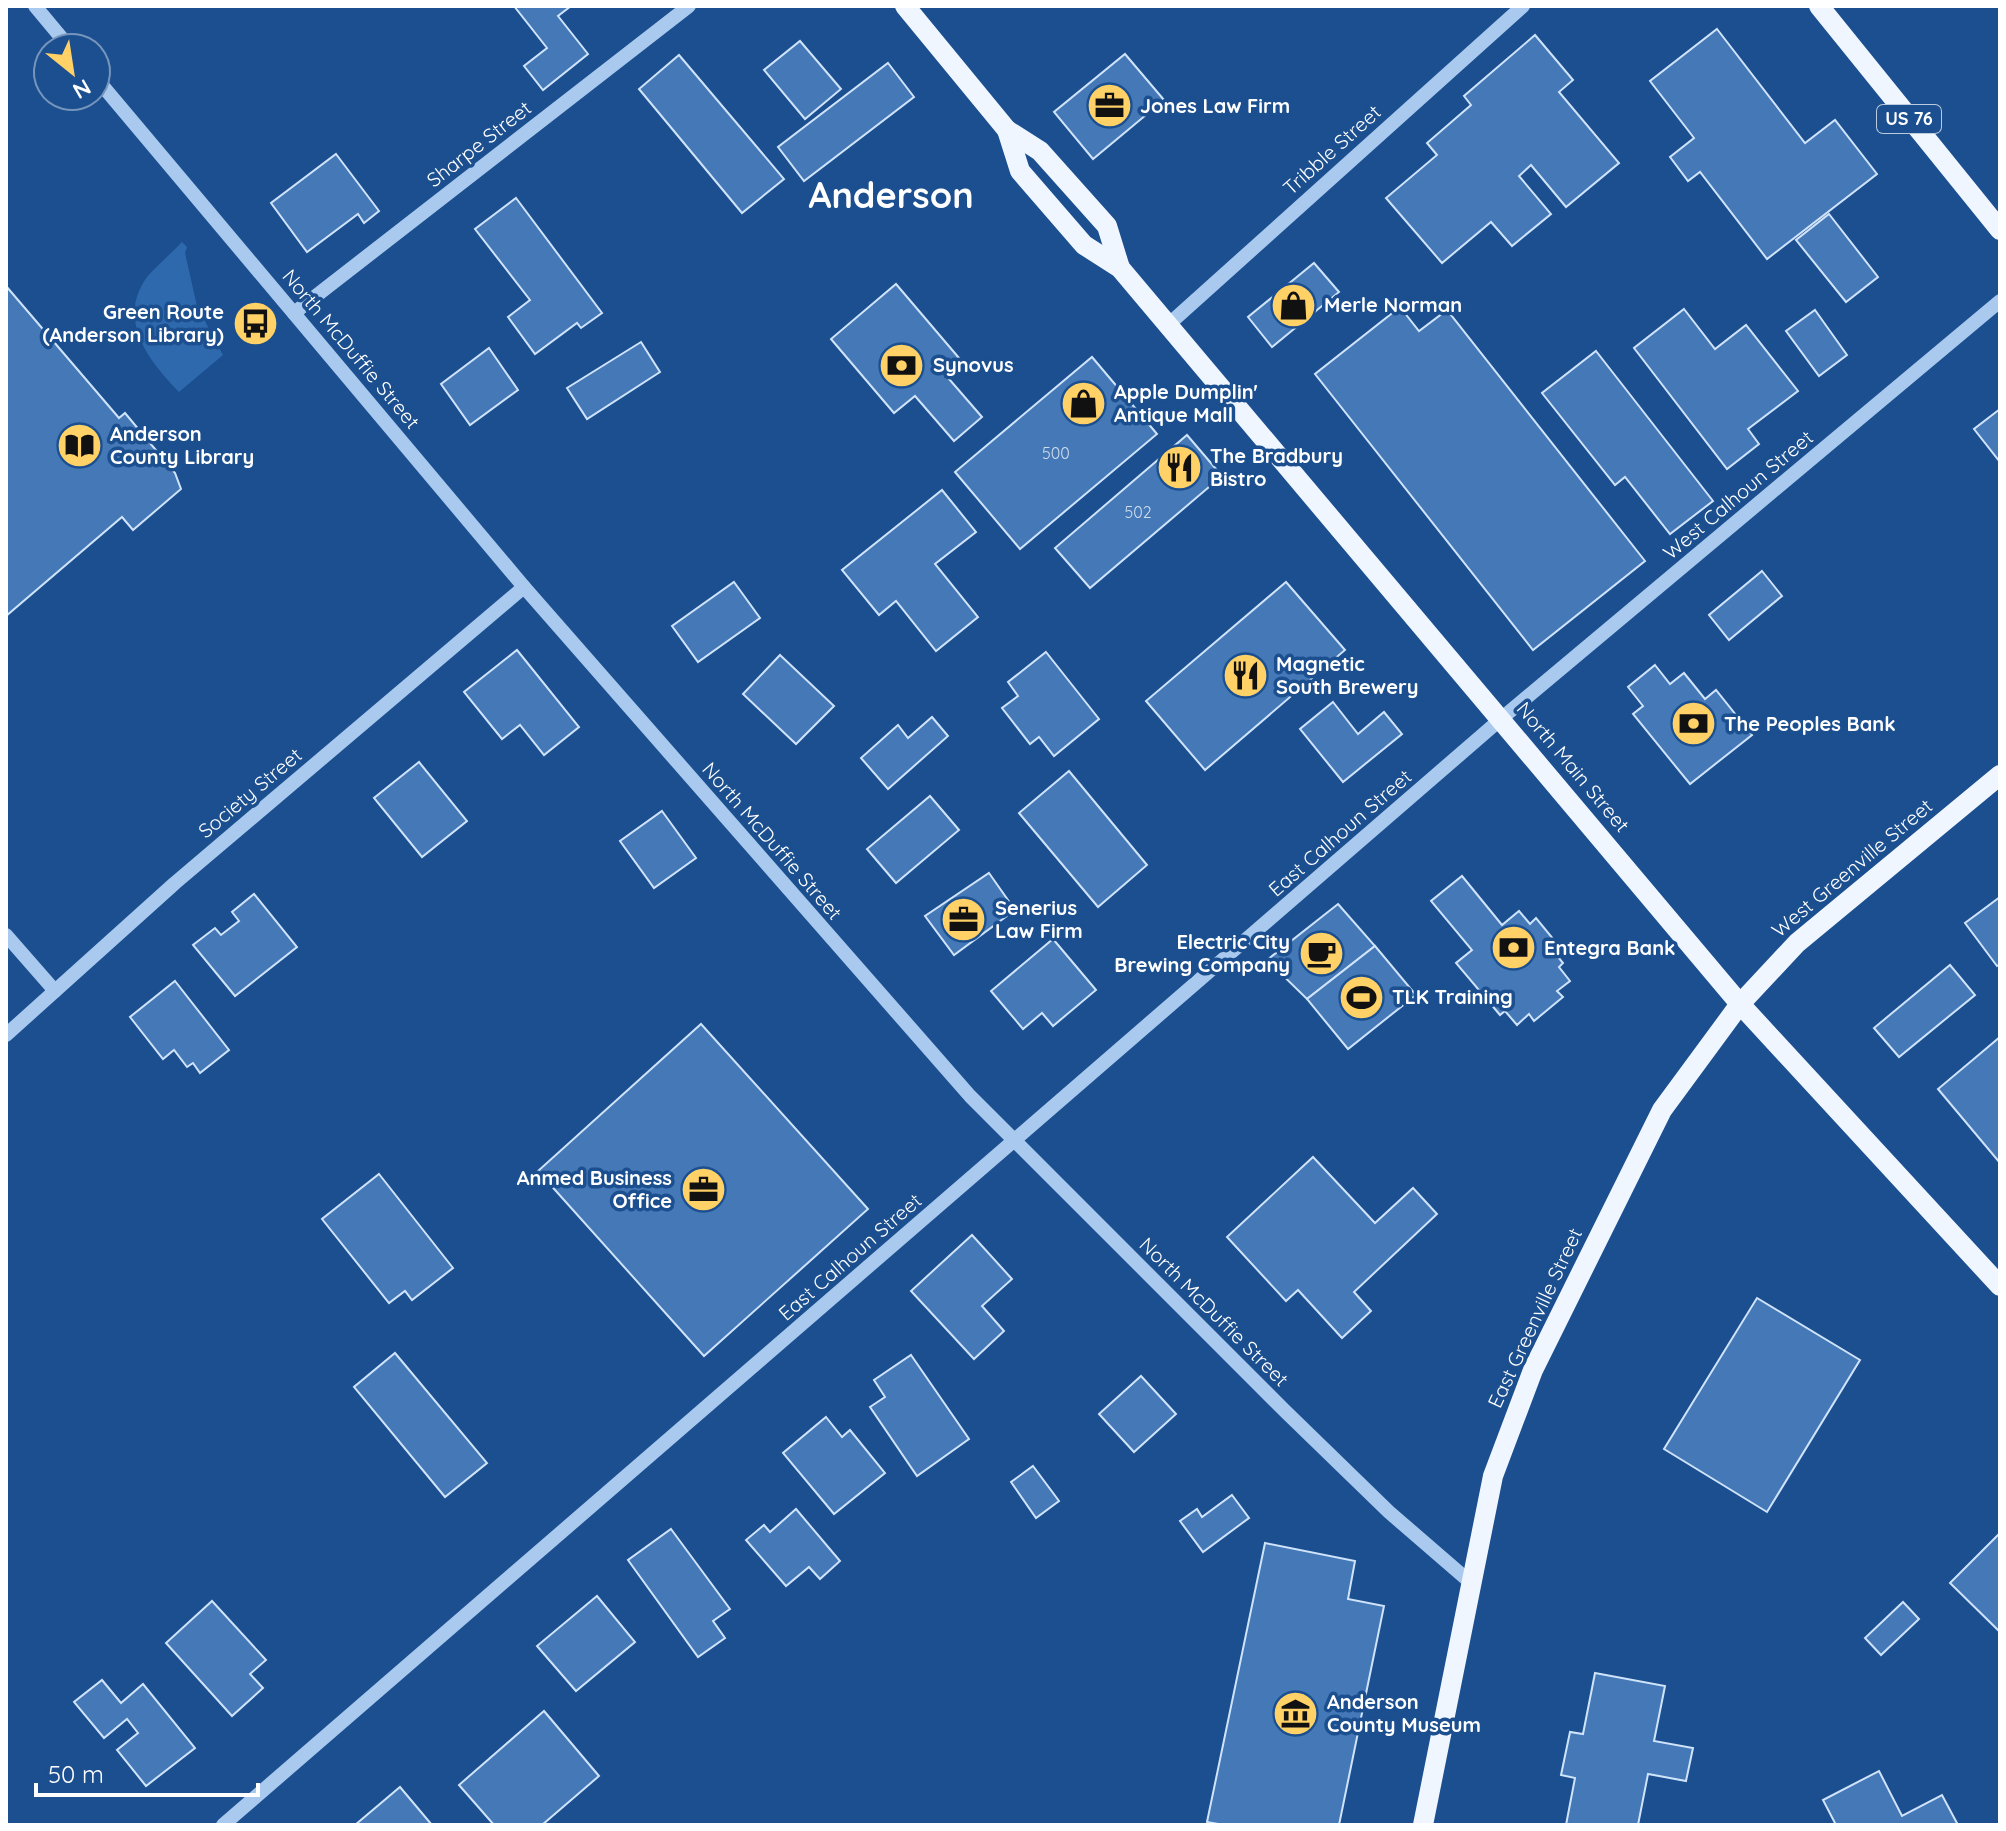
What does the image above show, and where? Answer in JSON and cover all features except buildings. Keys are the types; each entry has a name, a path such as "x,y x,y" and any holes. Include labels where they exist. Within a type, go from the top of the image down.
{"main road":[{"name":"North Main Street","path":"905,6 1007,130 1040,151 1107,226 1120,268"},
{"name":"US 76","path":"1819,6 2000,230"},
{"name":"North Main Street","path":"1007,130 1020,171 1084,245 1120,268 1740,1004 2000,1286"},
{"name":"West Greenville Street","path":"1740,1004 1797,943 2000,775"},
{"name":"East Greenville Street","path":"1423,1825 1493,1476 1533,1370 1662,1110 1740,1004"}],"street":[{"path":"35,6 57,32"},
{"name":"Sharpe Street","path":"294,313 689,6"},
{"name":"Tribble Street","path":"1168,325 1523,6"},
{"name":"North McDuffie Street","path":"112,97 524,587 970,1096 1316,1442 1389,1512 1470,1582"},
{"name":"West Calhoun Street","path":"1502,718 2000,301"},
{"name":"Society Street","path":"6,1035 175,883 524,587"},
{"name":"East Calhoun Street","path":"223,1825 1502,718"},
{"path":"6,935 55,991"}],"shaded area":[{"path":"182,242 187,247 185,253 197,306 223,355 179,392 157,367 140,339 135,309 138,293 147,277"}],"place":[{"name":"Jones Law Firm","path":"1109,106"},
{"name":"Merle Norman","path":"1293,305"},
{"name":"Green Route (Anderson Library)","path":"255,323"},
{"name":"Synovus","path":"902,365"},
{"name":"Apple Dumplin' Antique Mall","path":"1083,403"},
{"name":"Anderson County Library","path":"79,446"},
{"name":"The Bradbury Bistro","path":"1179,468"},
{"name":"Magnetic South Brewery","path":"1245,676"},
{"name":"The Peoples Bank","path":"1693,724"},
{"name":"Senerius Law Firm","path":"964,919"},
{"name":"Entegra Bank","path":"1513,948"},
{"name":"Electric City Brewing Company","path":"1321,953"},
{"name":"TLK Training","path":"1361,997"},
{"name":"Anmed Business Office","path":"703,1190"},
{"name":"Anderson County Museum","path":"1296,1714"}],"district":[{"name":"Anderson","path":"891,195"}]}
